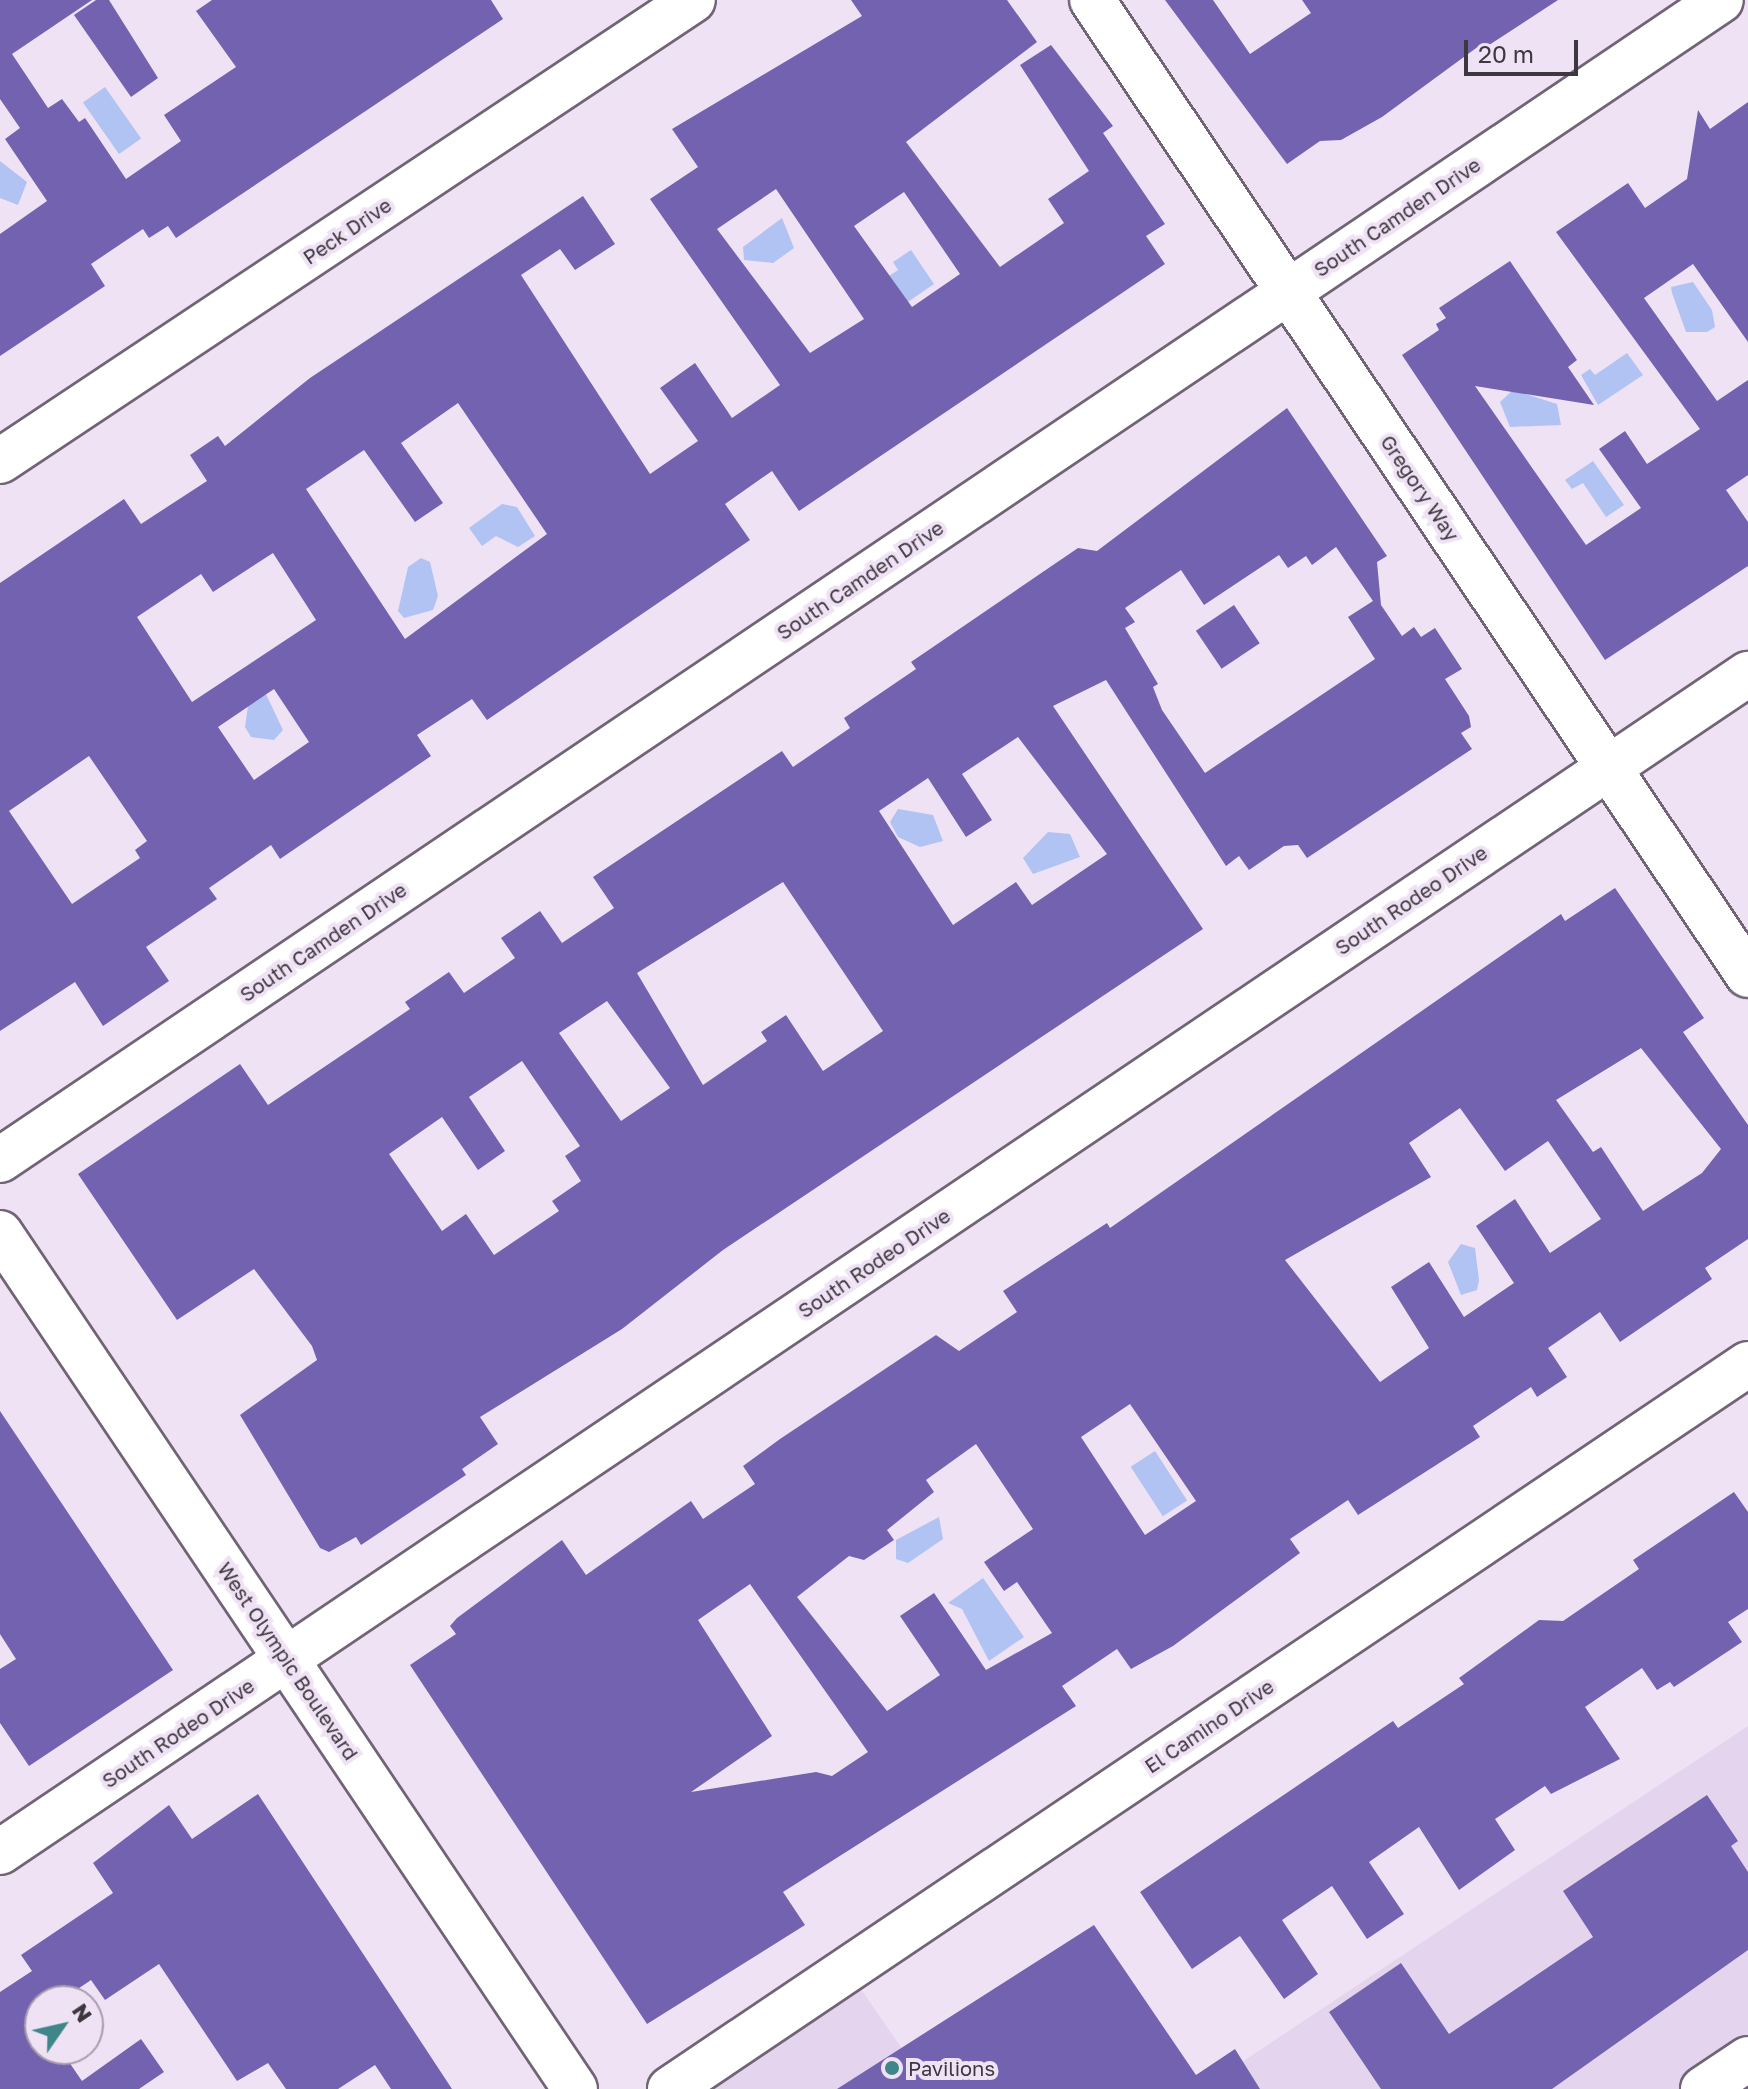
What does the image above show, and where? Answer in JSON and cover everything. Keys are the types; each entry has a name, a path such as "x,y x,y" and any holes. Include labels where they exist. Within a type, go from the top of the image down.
{"street":[{"name":"Peck Drive","path":"0,461 693,0"},
{"name":"Gregory Way","path":"1092,0 1748,975"},
{"name":"South Camden Drive","path":"0,1160 1721,0"},
{"name":"South Rodeo Drive","path":"0,1852 1748,674"},
{"name":"West Olympic Boulevard","path":"0,1233 575,2089"},
{"name":"El Camino Drive","path":"670,2089 1748,1364"},
{"path":"1703,2089 1748,2059"}],"shaded area":[{"path":"1748,1726 1748,2089 1201,2089"},
{"path":"860,1988 930,2089 709,2089"}],"water":[{"path":"105,87 141,139 119,154 83,102"},
{"path":"0,161 27,182 18,205 0,198"},
{"path":"782,218 794,248 773,263 744,260 743,247"},
{"path":"911,250 934,284 877,323 859,296 898,270 893,262"},
{"path":"1693,282 1712,310 1715,327 1707,332 1686,332 1672,293 1671,287"},
{"path":"1627,353 1643,375 1598,405 1581,375 1590,369 1595,375"},
{"path":"1513,390 1557,404 1561,425 1510,427 1500,402"},
{"path":"1593,461 1624,505 1606,517 1583,483 1572,489 1565,480"},
{"path":"502,504 517,507 535,536 518,547 496,536 482,546 469,528"},
{"path":"421,558 430,562 438,596 433,610 404,618 398,611 408,567"},
{"path":"264,690 283,730 274,740 251,737 245,727 248,706"},
{"path":"898,809 933,815 943,841 920,847 898,837 890,822"},
{"path":"1048,832 1070,834 1080,857 1033,874 1023,858"},
{"path":"1461,1244 1475,1248 1479,1280 1477,1290 1461,1295 1448,1262"},
{"path":"1155,1451 1187,1500 1163,1516 1131,1467"},
{"path":"939,1517 943,1539 908,1563 896,1559 896,1540"},
{"path":"983,1578 1024,1637 989,1661 962,1609 948,1603"}],"building":[{"path":"0,0 92,0 12,54 48,108 62,99 79,122 85,118 126,179 181,141 164,115 236,67 196,11 212,0 491,0 503,19 176,238 168,226 149,238 143,229 91,264 105,286 0,356 0,234 47,201 5,139 20,128 0,99"},
{"path":"96,0 109,0 158,78 131,97 74,15"},
{"path":"851,0 1007,0 1037,42 906,142 1000,267 1064,223 1048,199 1089,171 1020,65 1051,45 1113,126 1103,133 1165,224 1146,236 1165,264 799,511 772,471 725,504 750,540 487,720 472,699 417,735 431,756 280,859 271,845 209,888 217,899 146,947 169,981 103,1026 75,982 0,1031 0,583 124,499 141,524 207,481 190,455 218,436 225,446 310,378 583,196 615,244 575,270 560,249 521,275 650,474 698,441 660,388 695,363 732,418 780,385 650,199 698,167 672,129 862,16","holes":["776,189 864,319 810,353 717,229","904,192 960,274 912,307 854,226","458,403 547,534 405,639 306,489 364,450 415,522 443,503 401,443","273,553 316,620 192,702 137,617 201,574 213,592","274,689 309,742 254,780 218,727","89,756 147,841 135,850 140,858 72,904 9,811"]},
{"path":"1165,0 1213,0 1250,54 1311,13 1302,0 1558,0 1486,47 1483,43 1382,117 1341,140 1320,141 1287,164"},
{"path":"1748,102 1748,342 1693,264 1644,298 1717,401 1748,380 1748,475 1726,490 1748,522 1748,566 1605,660 1402,355 1439,330 1436,324 1446,318 1439,308 1510,261 1577,360 1568,367 1594,405 1475,386 1586,545 1641,508 1599,449 1625,431 1647,464 1700,429 1556,232 1628,183 1645,208 1687,179 1698,110 1710,129"},
{"path":"1287,408 1387,556 1377,562 1381,605 1402,636 1414,627 1421,637 1435,628 1462,669 1445,679 1469,716 1471,727 1461,733 1472,749 1307,858 1298,845 1284,846 1249,870 1239,856 1226,866 1106,680 1053,706 1203,929 723,1250 622,1329 480,1417 498,1444 462,1469 466,1475 361,1545 356,1537 329,1552 320,1548 240,1415 317,1360 312,1346 254,1269 177,1320 78,1174 240,1064 268,1105 410,1009 405,1002 449,972 464,993 515,958 501,938 540,911 562,943 614,908 593,877 782,751 793,767 850,728 844,718 916,669 911,662 1078,548 1097,551","holes":["1336,547 1373,601 1348,617 1375,659 1205,773 1162,710 1153,687 1158,684 1125,628 1135,622 1125,608 1181,570 1204,605 1279,555 1288,568 1306,556 1312,565","1018,737 1107,854 1032,905 1016,882 953,925 879,811 928,778 966,837 992,820 962,774","783,882 883,1031 823,1071 786,1015 761,1032 767,1041 703,1085 637,973","607,1001 670,1088 621,1121 559,1033","522,1061 580,1146 565,1156 581,1181 552,1201 559,1211 494,1255 466,1214 442,1231 389,1154 442,1117 478,1170 505,1151 469,1097"]},
{"path":"1234,605 1260,643 1222,669 1196,631"},
{"path":"1615,888 1704,1018 1683,1032 1748,1125 1748,1239 1705,1268 1712,1279 1620,1342 1600,1312 1548,1348 1567,1377 1537,1397 1531,1387 1473,1426 1480,1437 1358,1515 1348,1500 1290,1539 1300,1553 1173,1646 1131,1669 1117,1649 1062,1686 1076,1706 783,1892 805,1925 647,2024 410,1665 456,1634 450,1626 457,1618 562,1540 586,1575 691,1501 703,1519 755,1484 743,1466 780,1439 936,1335 959,1351 1017,1312 1003,1291 1107,1223 1110,1228 1561,914 1565,921","holes":["1641,1048 1721,1149 1702,1173 1643,1211 1601,1147 1593,1152 1556,1100","1460,1108 1505,1171 1548,1141 1601,1219 1550,1253 1515,1199 1476,1226 1514,1283 1464,1317 1429,1262 1391,1287 1429,1348 1380,1382 1285,1260 1431,1177 1409,1143","1130,1404 1196,1501 1145,1535 1081,1437","976,1444 1033,1529 984,1562 1004,1591 1017,1582 1052,1633 986,1670 934,1593 900,1616 940,1675 887,1711 797,1597 849,1556 864,1560 894,1540 887,1530 934,1492 926,1480","750,1584 868,1752 832,1776 816,1772 691,1792 772,1736 698,1620"]},
{"path":"0,1411 173,1670 29,1766 0,1723 0,1669 16,1659 0,1634"},
{"path":"1734,1492 1748,1512 1748,1609 1728,1622 1742,1642 1674,1687 1670,1682 1657,1690 1642,1668 1585,1707 1620,1759 1551,1794 1545,1786 1495,1819 1515,1850 1459,1890 1419,1827 1369,1862 1404,1914 1367,1939 1332,1886 1282,1920 1318,1974 1284,1999 1240,1936 1192,1969 1140,1892 1393,1721 1398,1728 1464,1684 1459,1678 1539,1620 1563,1621 1639,1569 1633,1560"},
{"path":"258,1794 452,2089 391,2089 375,2065 338,2089 286,2089 268,2063 237,2081 159,1964 105,2000 104,1985 94,1985 91,1980 84,1985 24,1985 24,2065 71,2065 82,2081 141,2039 164,2072 139,2089 0,2089 0,1992 32,1971 21,1955 113,1893 93,1863 169,1805 192,1839"},
{"path":"1707,1795 1738,1841 1731,1846 1748,1872 1748,1950 1552,2089 1381,2089 1329,2012 1401,1963 1449,2034 1593,1937 1563,1891"},
{"path":"1094,1925 1196,2075 1235,2049 1260,2089 837,2089"}],"place":[{"name":"Pavilions","path":"892,2068"}]}
